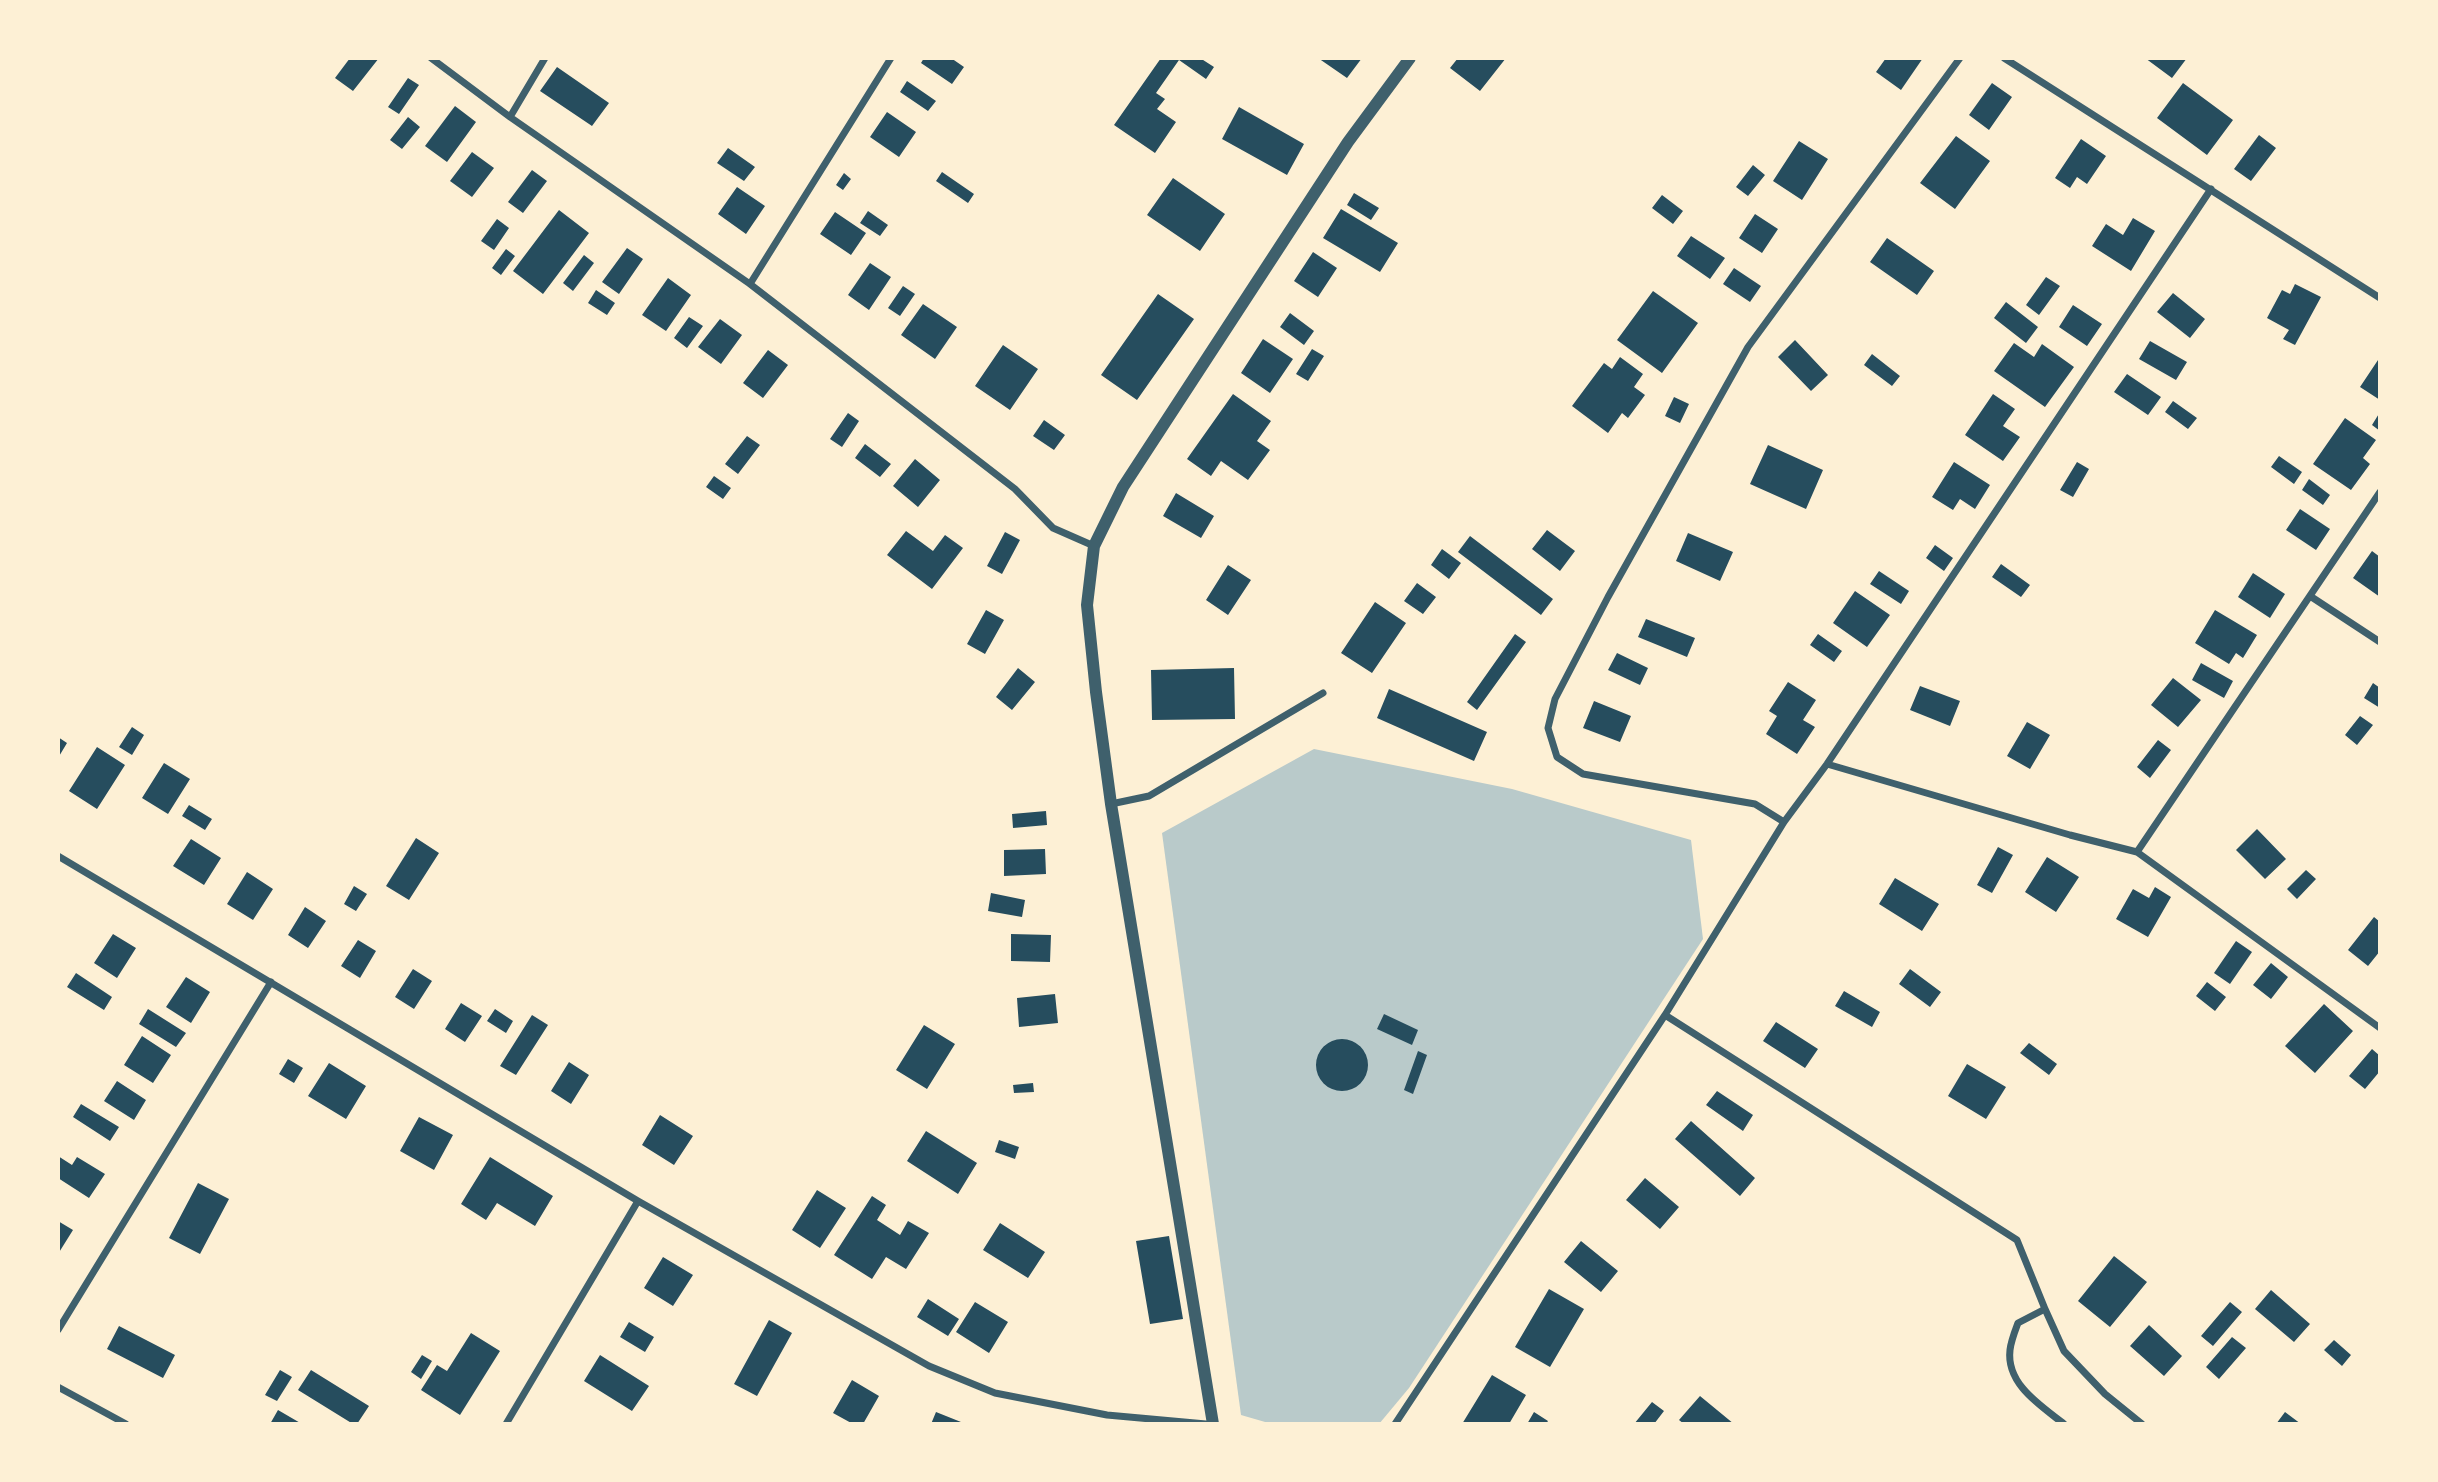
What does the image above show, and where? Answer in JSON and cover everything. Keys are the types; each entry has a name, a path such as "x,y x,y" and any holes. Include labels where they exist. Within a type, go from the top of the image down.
{"street":[{"path":"431,58 510,117 750,284 1015,489 1053,528 1094,547"},
{"path":"510,117 545,58"},
{"path":"750,284 891,58"},
{"path":"1213,1424 1111,804 1087,605 1094,547 1123,487 1349,142 1410,58"},
{"path":"1784,822 1755,804 1583,774 1557,757 1548,728 1555,699 1602,608 1748,347 1960,58"},
{"path":"2004,58 2380,298"},
{"path":"1395,1424 1664,1014 1784,822 1827,764 2211,189"},
{"path":"2137,852 2380,492"},
{"path":"2310,596 2380,642"},
{"path":"1111,804 1149,796 1323,693"},
{"path":"1827,764 2137,852 2380,1028"},
{"path":"58,856 638,1200 929,1366 995,1393 1107,1415 1206,1424"},
{"path":"58,1330 271,982"},
{"path":"1664,1014 2017,1240 2064,1351 2105,1394 2142,1424"},
{"path":"506,1424 638,1200"},
{"path":"2045,1309 2018,1322 2010,1350 2011,1371 2026,1394 2064,1424"},
{"path":"58,1387 127,1424"}],"shaded area":[{"path":"1314,749 1512,789 1691,840 1703,939 1409,1388 1379,1424 1272,1424 1241,1415 1162,833"}],"building":[{"path":"350,58 379,58 353,91 335,78"},
{"path":"924,58 951,58 964,67 952,84 921,63"},
{"path":"1161,58 1200,58 1214,67 1206,79 1179,60 1156,93 1165,99 1157,109 1176,122 1155,153 1114,125"},
{"path":"1318,58 1362,58 1347,78"},
{"path":"1458,58 1506,58 1480,91 1450,68"},
{"path":"1886,58 1923,58 1901,90 1876,72"},
{"path":"2145,58 2187,58 2172,78"},
{"path":"557,67 609,103 592,126 540,91"},
{"path":"408,78 419,85 399,114 388,107"},
{"path":"907,81 936,101 928,111 900,92"},
{"path":"1992,83 2012,97 1989,130 1969,115"},
{"path":"2183,83 2233,120 2207,155 2157,118"},
{"path":"455,106 476,122 447,162 425,146"},
{"path":"1239,107 1304,144 1287,175 1222,139"},
{"path":"887,112 916,132 899,157 870,137"},
{"path":"408,117 420,127 402,149 390,140"},
{"path":"2259,135 2276,148 2251,181 2234,169"},
{"path":"1956,136 1990,161 1955,209 1920,183"},
{"path":"2081,139 2106,156 2087,184 2077,177 2070,188 2055,178"},
{"path":"1799,141 1828,159 1802,200 1773,181"},
{"path":"728,148 755,167 744,181 717,163"},
{"path":"472,152 494,168 472,197 450,181"},
{"path":"1753,165 1765,175 1748,196 1736,187"},
{"path":"532,170 547,181 523,213 508,202"},
{"path":"942,172 974,194 968,203 936,181"},
{"path":"844,173 851,179 843,190 836,185"},
{"path":"1173,178 1225,214 1200,251 1147,215"},
{"path":"737,187 765,206 746,234 718,214"},
{"path":"1354,193 1379,208 1371,220 1347,205"},
{"path":"1662,195 1683,211 1673,224 1652,208"},
{"path":"1341,209 1398,243 1380,272 1323,238"},
{"path":"559,210 589,233 543,294 513,271"},
{"path":"868,211 888,225 880,236 860,223"},
{"path":"835,212 866,233 851,255 820,234"},
{"path":"1755,214 1778,229 1762,253 1739,238"},
{"path":"2133,218 2155,231 2131,271 2092,246 2106,224 2123,235"},
{"path":"497,219 509,228 494,250 481,241"},
{"path":"1691,236 1725,258 1710,279 1677,256"},
{"path":"1887,238 1934,271 1917,295 1870,262"},
{"path":"627,248 643,259 619,294 602,282"},
{"path":"506,249 515,256 501,275 492,268"},
{"path":"1313,252 1337,268 1318,297 1294,281"},
{"path":"584,255 594,263 573,291 563,283"},
{"path":"870,263 891,277 869,310 848,295"},
{"path":"1734,268 1761,286 1750,302 1723,284"},
{"path":"2046,277 2060,286 2039,315 2026,305"},
{"path":"668,278 691,295 666,331 642,315"},
{"path":"2295,284 2321,297 2295,345 2283,339 2289,330 2267,318 2282,290 2290,294"},
{"path":"903,286 915,294 900,316 888,308"},
{"path":"596,290 615,303 607,315 588,303"},
{"path":"1653,291 1698,323 1662,373 1617,340"},
{"path":"2173,293 2205,319 2190,338 2157,312"},
{"path":"1158,294 1194,319 1137,400 1101,375"},
{"path":"2006,302 2038,327 2026,343 1994,318"},
{"path":"923,304 957,327 935,359 901,335"},
{"path":"2073,305 2102,324 2087,346 2059,327"},
{"path":"1290,313 1314,331 1304,345 1280,327"},
{"path":"689,317 703,326 687,348 674,338"},
{"path":"720,319 742,335 721,364 698,347"},
{"path":"1263,339 1293,359 1270,393 1241,373"},
{"path":"1795,340 1828,375 1811,391 1778,357"},
{"path":"2150,341 2187,362 2176,380 2139,359"},
{"path":"2014,343 2034,357 2042,344 2074,367 2045,407 1994,371"},
{"path":"1003,345 1038,369 1010,410 975,386"},
{"path":"1312,349 1324,356 1308,381 1296,374"},
{"path":"768,350 788,365 763,398 743,383"},
{"path":"1872,354 1900,376 1892,386 1864,365"},
{"path":"1620,357 1643,374 1634,387 1645,395 1628,418 1622,413 1608,433 1572,406 1604,363 1612,369"},
{"path":"2380,357 2380,400 2360,387"},
{"path":"2127,374 2161,397 2148,415 2114,392"},
{"path":"1233,394 1271,421 1257,441 1270,450 1248,480 1221,461 1211,476 1187,459"},
{"path":"1993,394 2015,409 2003,426 2020,437 2003,461 1965,435"},
{"path":"1674,397 1689,404 1680,423 1665,416"},
{"path":"2173,401 2197,418 2188,429 2165,412"},
{"path":"2380,412 2380,431 2372,425"},
{"path":"848,413 859,421 842,447 830,439"},
{"path":"2345,418 2376,440 2363,458 2370,464 2351,490 2313,464"},
{"path":"1044,420 1065,435 1054,450 1033,436"},
{"path":"747,436 760,445 738,474 725,464"},
{"path":"865,444 891,464 880,477 855,458"},
{"path":"1768,445 1823,470 1806,509 1750,484"},
{"path":"2279,456 2302,472 2294,484 2271,467"},
{"path":"915,459 940,480 918,507 893,486"},
{"path":"1954,462 1990,485 1975,509 1960,499 1953,510 1932,497"},
{"path":"2077,462 2089,469 2073,497 2060,490"},
{"path":"714,476 731,488 723,499 706,487"},
{"path":"2309,479 2330,495 2323,505 2302,490"},
{"path":"1176,493 1214,516 1201,538 1163,516"},
{"path":"2300,509 2330,529 2316,550 2286,530"},
{"path":"1547,530 1575,551 1560,571 1532,549"},
{"path":"906,531 933,551 945,535 963,548 932,589 887,555"},
{"path":"1005,532 1020,540 1002,574 987,566"},
{"path":"1688,533 1733,552 1720,581 1676,561"},
{"path":"1470,536 1553,599 1541,615 1458,552"},
{"path":"1935,545 1953,558 1944,571 1926,558"},
{"path":"1442,549 1461,563 1449,579 1431,565"},
{"path":"2372,551 2380,557 2380,597 2353,578"},
{"path":"2001,564 2030,585 2021,597 1992,577"},
{"path":"1228,565 1251,580 1228,615 1206,600"},
{"path":"1879,571 1909,591 1901,604 1870,584"},
{"path":"2253,573 2285,594 2270,618 2238,597"},
{"path":"1417,583 1436,597 1423,614 1404,601"},
{"path":"1855,591 1890,615 1867,647 1833,623"},
{"path":"1375,602 1406,623 1372,673 1341,653"},
{"path":"986,610 1004,620 985,654 967,644"},
{"path":"2215,610 2257,635 2243,658 2236,653 2229,664 2195,643"},
{"path":"1646,619 1695,638 1687,657 1638,637"},
{"path":"1515,634 1526,642 1477,710 1467,702"},
{"path":"1818,634 1842,651 1834,662 1810,645"},
{"path":"1617,653 1648,668 1640,685 1608,670"},
{"path":"2201,663 2233,681 2224,698 2192,680"},
{"path":"1018,668 1035,682 1012,710 996,697"},
{"path":"1234,668 1235,719 1152,720 1151,670"},
{"path":"2173,678 2201,700 2178,727 2151,705"},
{"path":"1788,682 1816,700 1803,720 1815,727 1797,754 1766,734 1777,716 1769,711"},
{"path":"2373,683 2380,688 2380,708 2364,698"},
{"path":"1920,686 1960,701 1950,726 1910,710"},
{"path":"1389,689 1487,732 1474,761 1377,718"},
{"path":"1594,701 1631,716 1620,742 1583,728"},
{"path":"2360,716 2373,725 2357,745 2345,735"},
{"path":"2027,722 2050,735 2030,769 2007,756"},
{"path":"132,727 144,735 132,755 119,747"},
{"path":"58,737 67,743 58,758"},
{"path":"2158,740 2171,750 2150,778 2137,767"},
{"path":"97,747 125,765 97,809 69,791"},
{"path":"164,763 190,779 168,814 142,798"},
{"path":"189,805 212,819 205,830 182,816"},
{"path":"1046,811 1047,825 1013,828 1012,814"},
{"path":"2257,829 2286,859 2265,879 2236,850"},
{"path":"416,838 439,853 409,900 386,886"},
{"path":"191,839 221,858 204,885 173,866"},
{"path":"1998,847 2013,855 1992,893 1977,885"},
{"path":"1045,849 1046,874 1004,876 1004,850"},
{"path":"2047,857 2079,877 2056,912 2025,892"},
{"path":"2306,870 2316,879 2297,899 2287,889"},
{"path":"247,872 273,889 253,920 227,904"},
{"path":"1895,878 1939,904 1922,931 1879,904"},
{"path":"354,886 367,894 356,911 344,904"},
{"path":"2155,887 2171,897 2148,937 2116,919 2133,889 2149,898"},
{"path":"991,893 1025,900 1022,917 988,911"},
{"path":"305,907 326,921 308,948 288,935"},
{"path":"2374,917 2380,922 2380,951 2368,966 2348,950"},
{"path":"113,934 136,948 117,978 94,963"},
{"path":"1011,934 1051,935 1050,962 1011,961"},
{"path":"358,940 376,951 360,978 341,966"},
{"path":"2236,941 2252,952 2230,984 2214,973"},
{"path":"2271,963 2288,977 2271,999 2253,985"},
{"path":"413,969 432,981 414,1009 395,997"},
{"path":"1910,969 1941,992 1930,1007 1899,984"},
{"path":"76,973 112,997 104,1010 67,987"},
{"path":"186,977 210,992 191,1023 166,1007"},
{"path":"2207,982 2226,997 2215,1011 2196,996"},
{"path":"1844,991 1880,1012 1872,1027 1835,1006"},
{"path":"1055,994 1058,1023 1019,1027 1017,998"},
{"path":"461,1003 482,1016 465,1042 445,1029"},
{"path":"2324,1004 2353,1031 2315,1073 2285,1046"},
{"path":"148,1009 186,1033 176,1047 139,1024"},
{"path":"495,1009 513,1021 506,1033 487,1021"},
{"path":"1384,1014 1418,1030 1412,1045 1377,1029"},
{"path":"532,1015 548,1025 516,1075 500,1066"},
{"path":"1776,1022 1818,1049 1805,1068 1763,1041"},
{"path":"924,1025 955,1044 927,1089 896,1070"},
{"path":"142,1036 171,1055 153,1083 124,1065"},
{"path":"1342,1039 1352,1041 1360,1047 1366,1055 1366,1075 1360,1083 1352,1089 1342,1091 1332,1089 1324,1083 1318,1075 1316,1065 1318,1055 1324,1047 1332,1041"},
{"path":"2029,1043 2057,1064 2049,1075 2020,1053"},
{"path":"2372,1049 2380,1056 2380,1071 2365,1089 2349,1076"},
{"path":"1418,1051 1427,1055 1413,1094 1404,1090"},
{"path":"288,1059 303,1068 294,1083 279,1074"},
{"path":"569,1062 589,1075 571,1104 551,1091"},
{"path":"329,1063 366,1086 346,1119 308,1096"},
{"path":"1967,1064 2006,1087 1986,1119 1948,1096"},
{"path":"117,1081 146,1100 134,1120 104,1101"},
{"path":"1033,1083 1034,1092 1014,1093 1013,1085"},
{"path":"1717,1091 1753,1115 1743,1131 1706,1105"},
{"path":"81,1104 119,1127 110,1141 73,1117"},
{"path":"660,1115 693,1136 674,1165 642,1145"},
{"path":"419,1117 453,1135 434,1170 400,1151"},
{"path":"1691,1121 1755,1178 1740,1196 1675,1139"},
{"path":"926,1131 977,1163 958,1194 907,1161"},
{"path":"999,1140 1019,1147 1015,1159 995,1152"},
{"path":"58,1156 72,1165 77,1157 105,1174 89,1198 58,1178"},
{"path":"490,1157 553,1196 535,1226 497,1203 486,1220 461,1204"},
{"path":"1645,1178 1679,1207 1660,1229 1626,1200"},
{"path":"198,1183 229,1199 200,1254 169,1238"},
{"path":"817,1190 846,1208 820,1248 792,1230"},
{"path":"872,1196 886,1205 877,1220 900,1235 908,1221 929,1233 906,1269 886,1257 872,1279 834,1255"},
{"path":"58,1221 73,1230 58,1254"},
{"path":"1000,1223 1045,1252 1028,1278 983,1250"},
{"path":"1169,1236 1183,1319 1150,1324 1136,1241"},
{"path":"1581,1241 1618,1271 1601,1292 1564,1262"},
{"path":"2114,1256 2147,1282 2110,1327 2078,1301"},
{"path":"663,1257 693,1275 673,1306 644,1288"},
{"path":"1549,1289 1584,1309 1550,1367 1515,1347"},
{"path":"2271,1290 2310,1324 2294,1342 2255,1309"},
{"path":"928,1299 959,1319 948,1336 917,1317"},
{"path":"975,1302 1008,1322 989,1353 956,1332"},
{"path":"2230,1302 2242,1312 2213,1346 2201,1336"},
{"path":"769,1320 792,1333 757,1396 734,1384"},
{"path":"629,1322 654,1337 645,1352 620,1337"},
{"path":"2149,1325 2182,1356 2164,1376 2130,1346"},
{"path":"119,1326 175,1355 163,1378 107,1349"},
{"path":"471,1333 500,1351 460,1415 421,1390 437,1365 447,1371"},
{"path":"2232,1337 2246,1348 2219,1379 2206,1367"},
{"path":"2334,1340 2351,1355 2342,1366 2324,1350"},
{"path":"422,1355 432,1361 421,1379 411,1372"},
{"path":"600,1355 649,1386 632,1411 584,1381"},
{"path":"280,1370 292,1377 277,1401 265,1395"},
{"path":"311,1370 369,1406 357,1424 298,1390"},
{"path":"1492,1375 1526,1395 1509,1424 1462,1424"},
{"path":"852,1380 879,1396 863,1424 853,1424 833,1413"},
{"path":"1700,1396 1734,1424 1684,1424 1679,1420"},
{"path":"1652,1402 1664,1411 1654,1424 1634,1424"},
{"path":"278,1410 302,1424 270,1424"},
{"path":"936,1412 966,1424 931,1424"},
{"path":"1534,1412 1548,1421 1546,1424 1527,1424"},
{"path":"2285,1412 2301,1424 2276,1424"}]}
